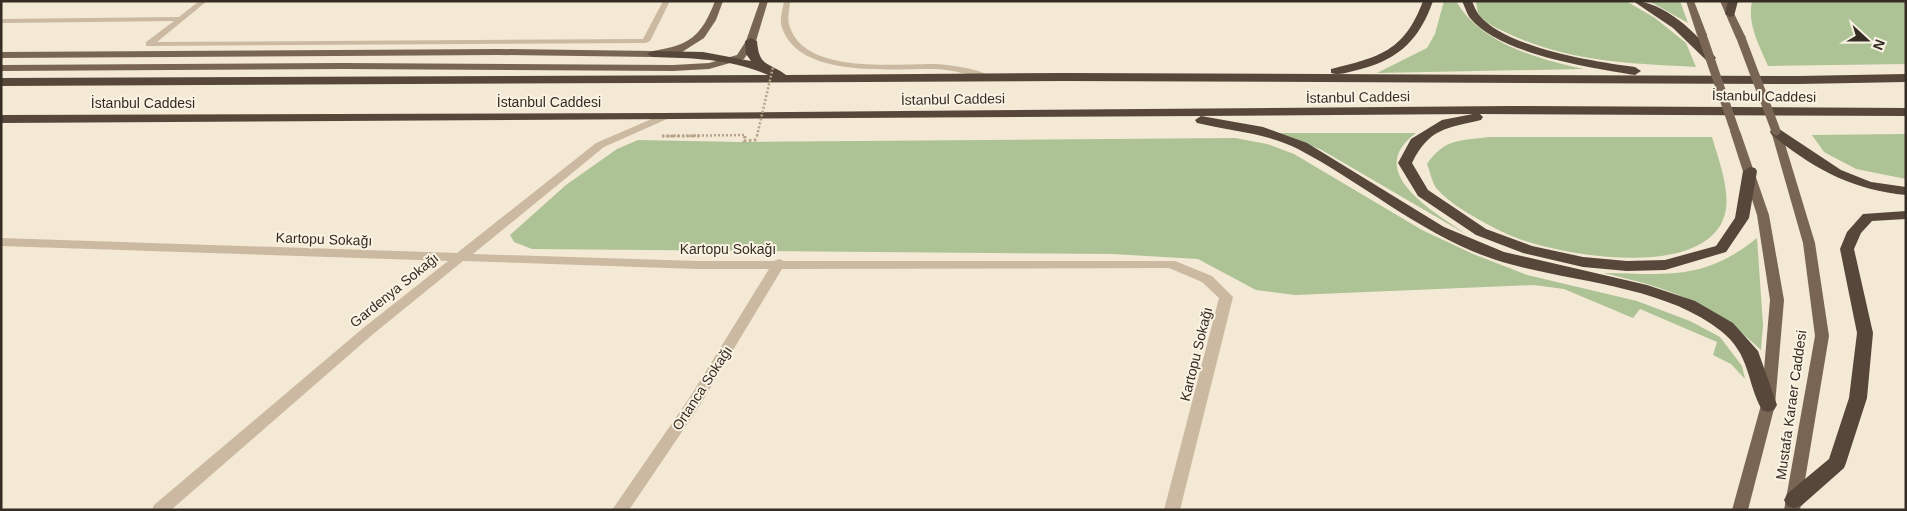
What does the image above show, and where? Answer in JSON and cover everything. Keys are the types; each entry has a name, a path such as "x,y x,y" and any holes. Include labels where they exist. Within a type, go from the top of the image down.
{"highway":[{"path":"1289,78 1362,65 1392,53 1410,40 1420,24 1428,1"},
{"path":"1467,1 1468,8 1481,23 1510,40 1553,56 1605,67 1693,79"},
{"path":"1638,1 1668,17 1684,30 1710,58"},
{"path":"1730,14 1733,1"},
{"path":"751,41 752,54 767,67 787,78"},
{"path":"653,54 702,55 736,59 767,67"},
{"path":"1800,80 1906,73"},
{"name":"İstanbul Caddesi","path":"1,82 787,78 1800,80 1906,78"},
{"path":"1510,110 1446,123 1416,142 1405,163 1423,193 1481,232 1528,250 1583,262 1627,266 1664,264 1721,249 1742,218 1750,171"},
{"name":"İstanbul Caddesi","path":"1,119 663,117 1510,110 1906,114"},
{"path":"1115,112 1212,121 1258,130 1302,146 1439,230 1500,256 1647,290 1689,305 1726,327 1752,355 1768,405"},
{"path":"1776,131 1812,160 1857,182 1879,190 1906,191"},
{"path":"1793,505 1837,463 1858,398 1864,333 1847,249 1854,232 1868,217 1906,215"}],"main road":[{"path":"1,55 489,52 653,54 680,50 701,36 712,20 719,1"},
{"path":"1,68 342,66 672,68 709,66 736,59 746,51 764,1"},
{"name":"Mustafa Karaer Caddesi","path":"1690,1 1764,215 1778,300 1768,405 1740,510"},
{"name":"Mustafa Karaer Caddesi","path":"1724,1 1741,38 1776,131 1809,243 1822,336 1793,505"}],"street":[{"name":"Gardenya Sokağı","path":"160,510 367,332 600,145 663,117"},
{"name":"Kartopu Sokağı","path":"1,242 697,265 779,263 1171,264 1207,279 1226,298 1172,510"},
{"name":"Ortanca Sokağı","path":"620,510 695,401 779,263"}],"lane":[{"path":"204,1 149,44 646,41 667,1"},
{"path":"787,1 785,24 791,38 802,49 819,57 856,67 955,68 989,78"},
{"path":"1,21 182,19"}],"path":[{"path":"656,136 745,135 744,141 755,140 767,67"}],"green space":[{"path":"1444,1 1456,1 1467,16 1495,39 1530,55 1584,69 1377,73 1427,48 1435,34"},
{"path":"1476,1 1626,1 1655,18 1686,43 1696,67 1627,63 1559,52 1496,28 1479,14"},
{"path":"1649,1 1680,1 1688,23"},
{"path":"1752,1 1906,1 1906,64 1768,66 1752,26"},
{"path":"1277,133 1416,133 1401,148 1397,163 1400,177 1410,191 1424,204 1469,236 1320,149"},
{"path":"1906,134 1906,179 1856,169 1824,152 1812,135"},
{"path":"1489,137 1712,137 1726,191 1725,212 1722,222 1707,240 1683,251 1654,257 1621,258 1588,255 1528,242 1507,234 1461,209 1437,189 1432,180 1427,164 1440,149 1461,140"},
{"path":"1235,138 1267,144 1294,154 1422,230 1473,254 1527,275 1637,301 1690,321 1720,337 1742,366 1745,379 1731,364 1713,355 1717,342 1640,309 1633,318 1564,289 1534,285 1295,295 1256,290 1198,259 1113,254 532,249 514,242 510,235 566,185 617,149 638,140 739,142"},
{"path":"1757,238 1763,325 1761,350 1724,320 1688,299 1669,291 1603,273 1666,274 1702,268 1720,262"}]}
